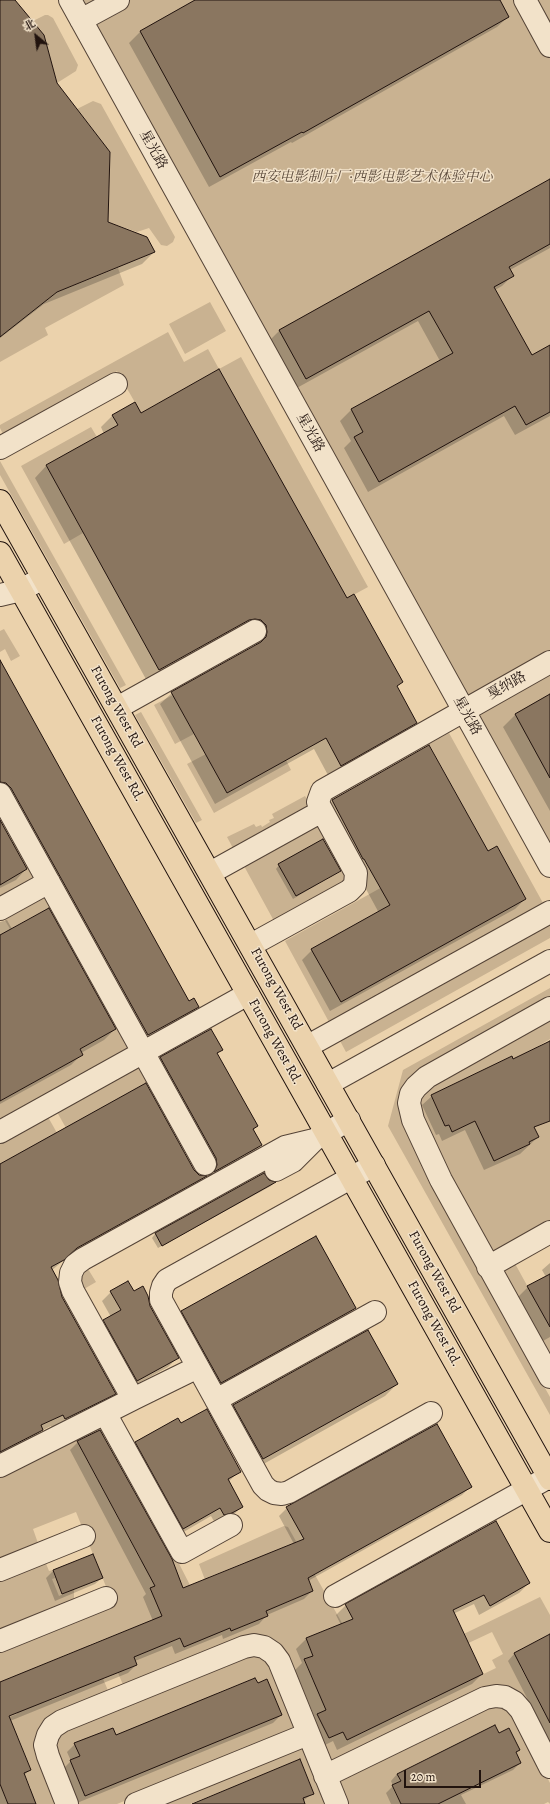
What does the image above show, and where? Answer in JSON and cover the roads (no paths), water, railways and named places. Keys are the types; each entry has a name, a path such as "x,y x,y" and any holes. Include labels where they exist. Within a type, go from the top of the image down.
{"main road":[{"name":"Furong West Rd","path":"0,501 550,1478"},
{"name":"Furong West Rd.","path":"0,553 248,994 320,1136 352,1178 550,1531"}],"street":[{"name":"星光路","path":"70,0 550,866"},
{"path":"81,20 118,0"},
{"path":"525,0 550,46"},
{"path":"0,448 116,384"},
{"path":"0,595 21,590 43,578"},
{"path":"0,613 21,590"},
{"path":"117,708 255,631"},
{"name":"戛纳路","path":"322,811 318,802 319,795 326,786 550,662"},
{"path":"0,794 205,1164"},
{"path":"210,873 322,811 356,873 355,884 349,891 251,945"},
{"path":"0,908 48,882"},
{"path":"308,1046 550,912"},
{"path":"328,1084 550,961"},
{"path":"0,1132 248,994"},
{"path":"550,1008 426,1077 411,1094 409,1103 413,1120 441,1180 550,1377"},
{"path":"133,1399 73,1292 70,1282 71,1273 75,1265 82,1259 285,1147 320,1136 349,1120"},
{"path":"276,1170 292,1161 320,1136"},
{"path":"374,1165 167,1280 160,1293 161,1300 263,1484 268,1490 274,1493 282,1494 289,1492 431,1413"},
{"path":"488,1267 550,1232"},
{"path":"216,1400 375,1312"},
{"path":"0,1466 198,1367"},
{"path":"105,1413 182,1552 231,1525"},
{"path":"335,1596 550,1478"},
{"path":"0,1570 84,1536"},
{"path":"0,1641 106,1598"},
{"path":"67,1804 45,1745 48,1735 53,1727 62,1721 244,1647 254,1645 264,1647 273,1653 279,1661 337,1804"},
{"path":"326,1776 485,1698 496,1696 506,1697 514,1702 521,1710 550,1767"},
{"path":"136,1804 308,1734"}],"park label":[{"name":"西安电影制片厂·西影电影艺术体验中心","path":"372,178"}]}
